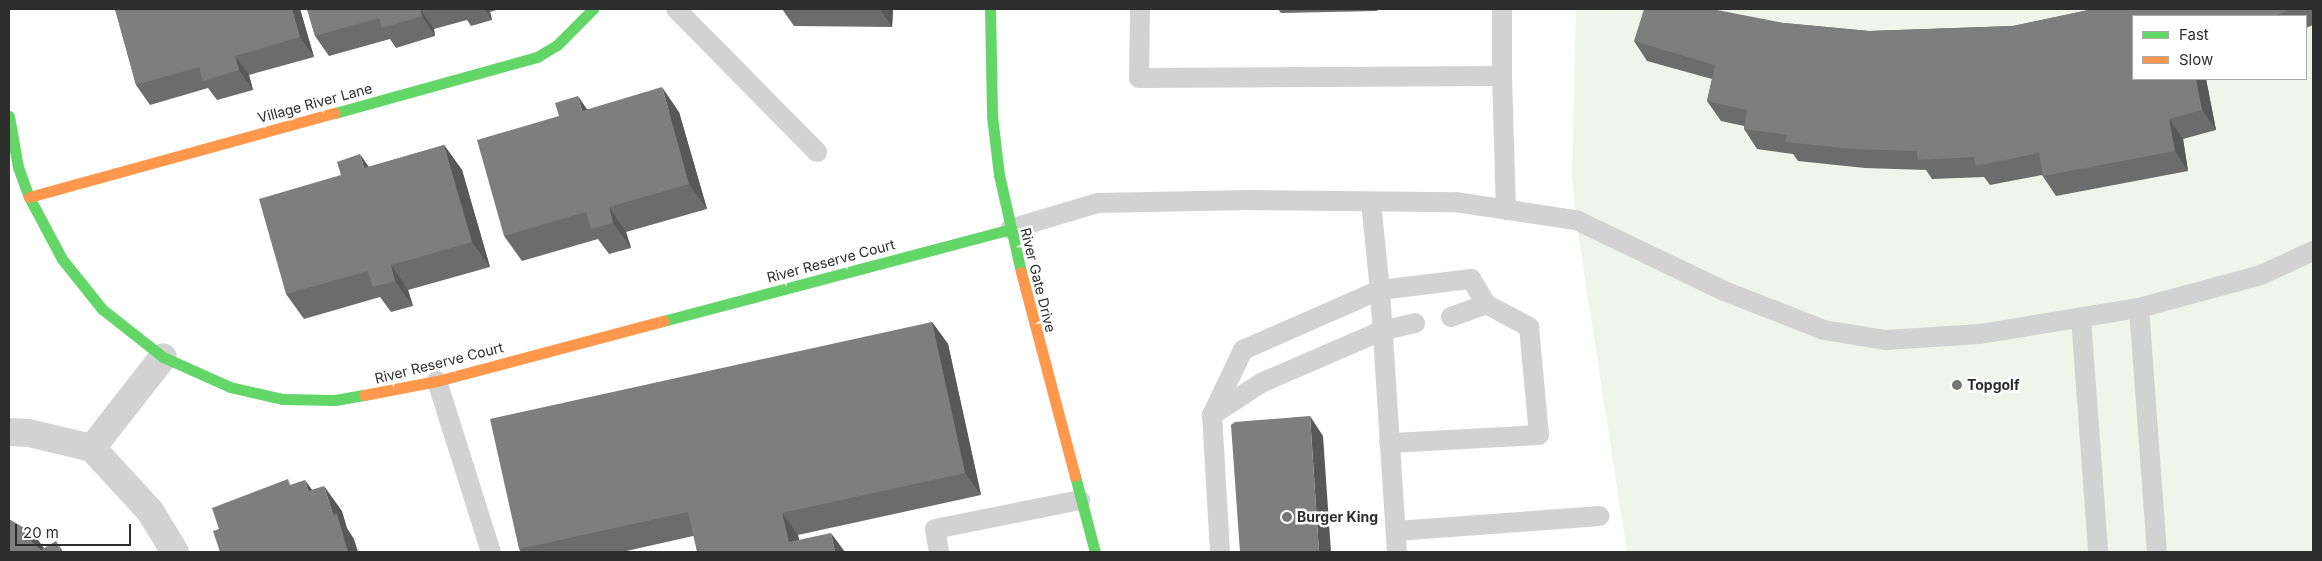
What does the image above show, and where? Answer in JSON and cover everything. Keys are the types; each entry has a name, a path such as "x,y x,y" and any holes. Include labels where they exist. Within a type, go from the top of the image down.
{"street":[{"name":"Village River Lane","path":"29,198 537,57 557,45 593,9"},
{"name":"River Gate Drive","path":"990,9 992,116 999,175 1010,229 1095,552"},
{"name":"River Reserve Court","path":"9,116 18,167 29,198 54,245 80,285 102,309 163,357 214,382 282,398 335,400 437,381 1010,229"},
{"path":"92,448 163,357"},
{"path":"9,432 29,434 92,448 150,511 175,552"}],"lane":[{"path":"676,9 817,152"},
{"path":"1140,9 1139,78 1502,76"},
{"path":"1502,9 1506,210"},
{"path":"1371,202 1380,290 1381,331 1397,552"},
{"path":"1010,229 1098,203 1455,202 1576,220 1724,291 1824,330 1886,340 1949,338 2139,308 2252,278 2313,251"},
{"path":"1220,552 1212,415 1243,350 1380,290 1472,278 1486,304 1529,328 1539,435 1389,442"},
{"path":"1451,316 1486,304"},
{"path":"2139,308 2157,552"},
{"path":"2081,318 2098,552"},
{"path":"1212,415 1261,383 1381,331 1415,324"},
{"path":"437,381 491,552"},
{"path":"939,552 935,529 1080,500"},
{"path":"1396,531 1599,516"}],"shaded area":[{"name":"Topgolf","path":"1576,9 2313,9 2313,552 1627,552 1576,220 1572,177"}],"building":[{"path":"115,9 292,9 300,37 235,56 239,70 203,81 199,67 136,85"},
{"path":"307,9 420,9 422,16 382,28 379,18 315,36"},
{"path":"1644,9 1712,9 1784,23 1869,31 2013,26 2093,9 2291,9 2276,15 2132,15 2132,80 2196,80 2202,110 2169,119 2175,151 2043,176 2039,153 1976,166 1974,157 1918,160 1917,151 1851,149 1785,142 1787,135 1744,129 1747,110 1707,101 1715,65 1634,41"},
{"path":"662,87 689,184 609,207 613,223 591,229 586,212 504,236 477,140 559,116 555,103 578,96 582,111"},
{"path":"444,145 472,242 391,265 395,281 373,287 368,271 286,294 259,199 341,175 337,162 360,154 364,168"},
{"path":"932,322 965,473 782,513 789,542 831,533 835,552 697,552 688,512 519,549 490,419"},
{"path":"1310,416 1319,552 1240,552 1231,425 1235,422"},
{"path":"288,479 290,485 305,480 308,491 324,486 333,515 337,514 348,552 220,552 213,531 219,529 212,508"},
{"path":"9,519 33,533 29,539 41,550 56,541 61,552 9,552"}],"traffic: fast":[{"path":"335,113 537,57 557,45 593,9"},
{"path":"990,9 992,116 999,175 1021,272"},
{"path":"9,116 18,167 29,197 62,259 102,309 163,357 230,387 282,399 335,400 364,395"},
{"path":"663,321 1010,229"},
{"path":"1075,476 1095,552"}],"traffic: slow":[{"path":"29,197 335,113"},
{"path":"1021,272 1075,476"},
{"path":"364,395 437,381 663,321"}],"place":[{"name":"Topgolf","path":"1957,385"},
{"name":"Burger King","path":"1287,517"}]}
